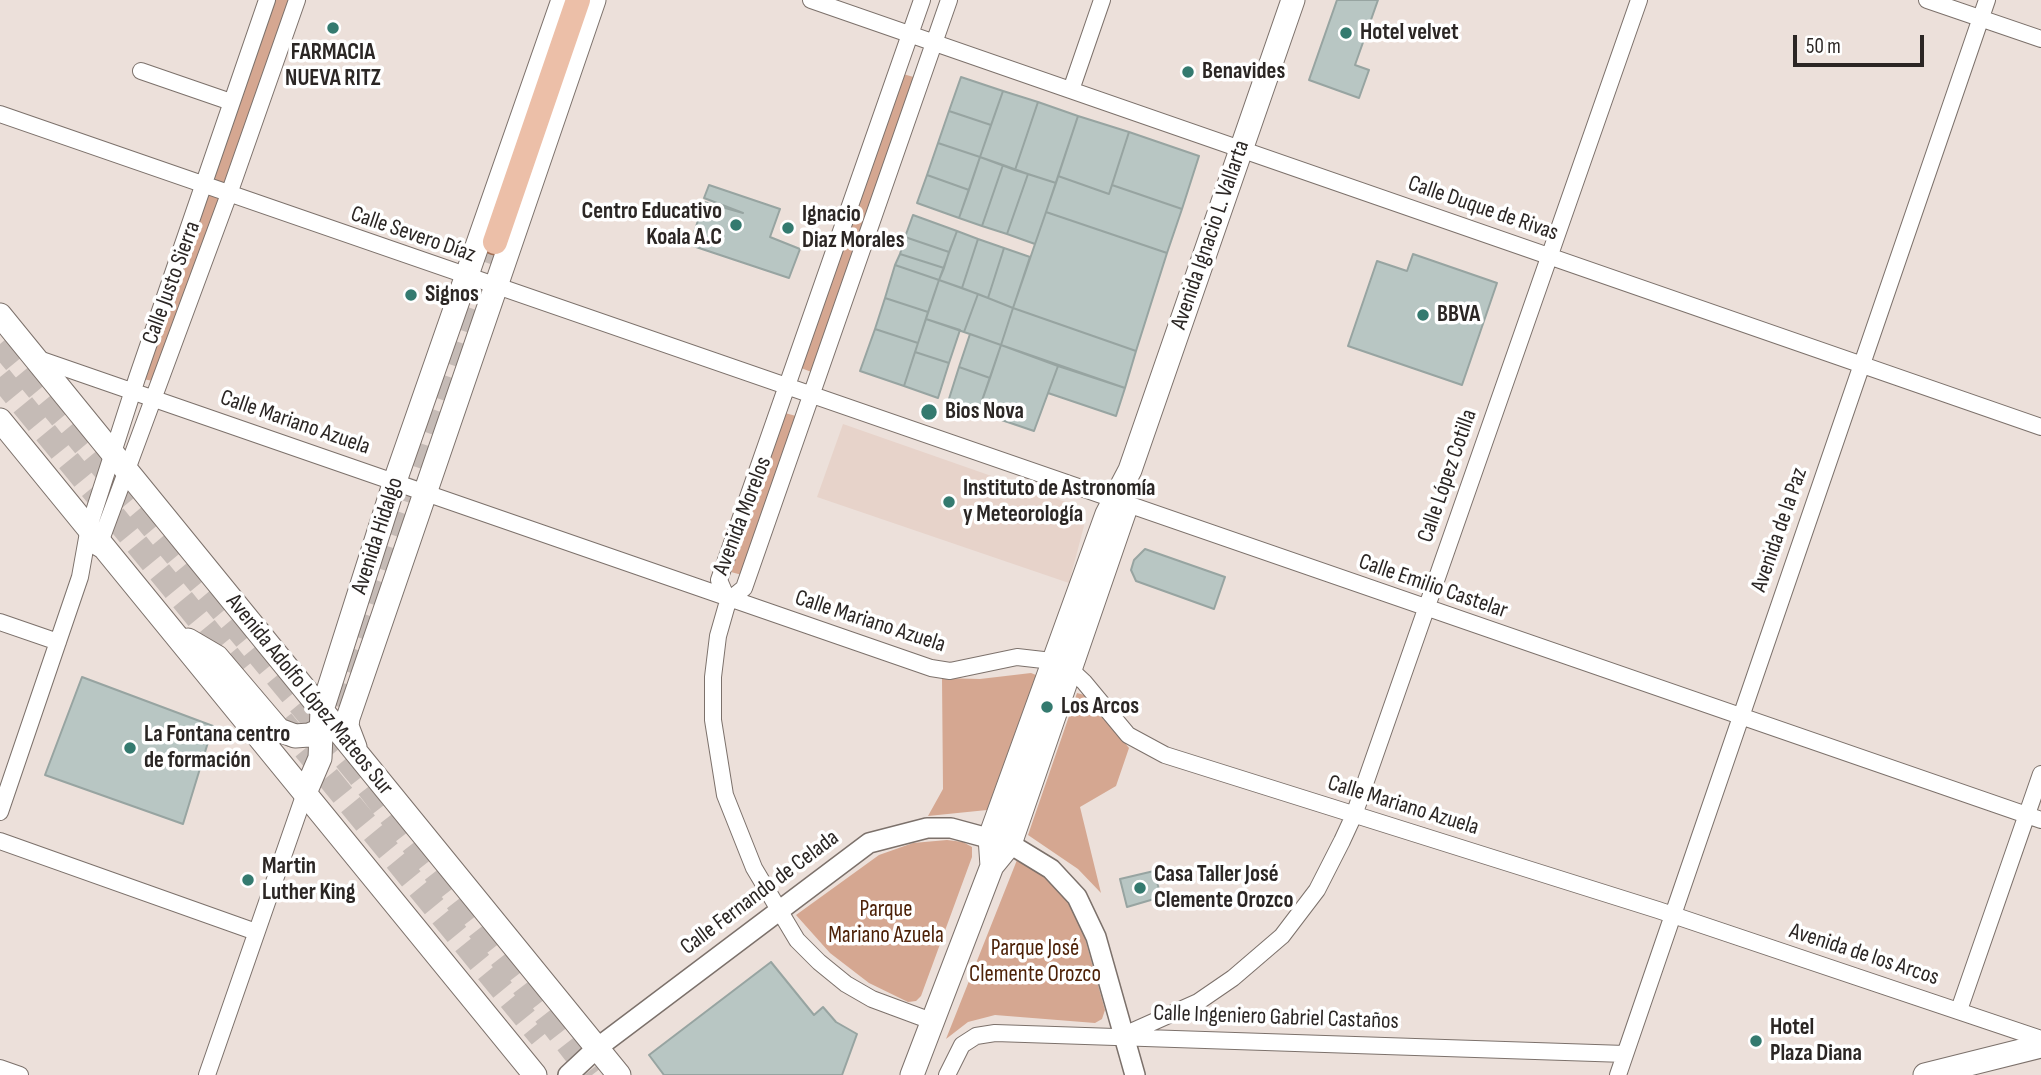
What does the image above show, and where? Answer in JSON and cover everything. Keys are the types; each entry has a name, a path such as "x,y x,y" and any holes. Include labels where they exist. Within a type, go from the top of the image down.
{"main road":[{"name":"Avenida Hidalgo","path":"304,793 320,758 322,720 395,481 563,0"},
{"path":"495,242 578,0"},
{"name":"Avenida Hidalgo","path":"357,753 347,726 348,718 594,0"},
{"name":"Avenida Ignacio L. Vallarta","path":"912,1075 992,866 1293,0"},
{"name":"Avenida Adolfo López Mateos Sur","path":"0,315 120,462 322,720 357,753 619,1075"},
{"path":"0,420 535,1075"},
{"path":"173,631 217,657 279,730 296,736 309,735 322,720"},
{"path":"1925,1075 2041,1046"}],"street":[{"name":"Calle Justo Sierra","path":"120,462 132,393 267,0"},
{"name":"Calle Justo Sierra","path":"0,812 120,462 152,399 229,194 297,0"},
{"name":"Calle Duque de Rivas","path":"811,0 2041,427"},
{"name":"Avenida Morelos","path":"922,0 719,580 728,601 744,588 949,0"},
{"path":"1071,90 1102,0"},
{"name":"Calle López Cotilla","path":"1124,1035 1198,1002 1233,978 1282,936 1317,890 1354,815 1639,0"},
{"path":"1927,0 2041,39"},
{"name":"Avenida de la Paz","path":"1618,1075 1739,716 1987,0"},
{"path":"141,71 231,102"},
{"name":"Calle Severo Díaz","path":"0,114 810,397"},
{"name":"Calle Mariano Azuela","path":"34,357 132,393 395,481 728,601 931,668 950,671 1017,657 1061,665 1128,735 1144,746 1672,915"},
{"name":"Calle Emilio Castelar","path":"810,397 2034,818"},
{"path":"728,601 718,636 713,677 713,720 717,757 738,833 777,911 797,940 846,984 885,1004 934,1022"},
{"path":"0,622 58,642"},
{"path":"1959,1010 2034,818 2041,774"},
{"name":"Avenida Hidalgo","path":"207,1075 304,793"},
{"name":"Calle Fernando de Celada","path":"568,1075 597,1048 869,843 928,828 951,828 1000,841 1051,869 1077,897 1096,937 1135,1075"},
{"path":"0,841 256,932"},
{"name":"Avenida de los Arcos","path":"1672,915 2041,1039"},
{"name":"Calle Ingeniero Gabriel Castaños","path":"947,1075 962,1045 976,1036 995,1033 1124,1035 1625,1054"},
{"path":"0,1068 20,1075"}],"shaded area":[{"name":"Instituto de Astronomía y Meteorología","path":"843,424 1080,507 1084,526 1069,583 817,497"}],"green space":[{"path":"267,0 297,0 159,382 137,378"},
{"path":"903,74 917,78 814,373 801,368"},
{"path":"785,413 796,416 742,575 731,572"},
{"path":"1031,673 1036,675 987,810 928,816 943,789 942,678 980,679"},
{"path":"1077,693 1088,696 1129,748 1116,786 1080,807 1101,893 1078,869 1028,835"},
{"name":"Parque Mariano Azuela","path":"947,840 963,842 972,847 972,857 921,996 916,1001 908,1002 869,983 830,953 796,915 879,855 913,843"},
{"name":"Parque José Clemente Orozco","path":"1017,860 1051,880 1068,900 1081,924 1105,1010 1102,1019 1095,1023 995,1015 968,1022 946,1039"}],"building":[{"name":"Hotel velvet","path":"1337,0 1378,0 1355,65 1369,70 1359,98 1309,80"},
{"path":"961,77 1003,91 991,125 949,111"},
{"path":"1003,91 1038,102 1015,170 980,157"},
{"path":"1038,102 1078,116 1056,183 1015,170"},
{"path":"949,111 991,125 980,157 938,143"},
{"path":"1078,116 1129,132 1109,194 1058,176"},
{"path":"1129,132 1199,156 1182,209 1112,185"},
{"path":"938,143 980,157 969,190 927,175"},
{"path":"980,157 1003,165 982,226 959,218"},
{"path":"1003,165 1028,174 1007,234 982,226"},
{"path":"1028,174 1056,183 1035,244 1007,234"},
{"path":"927,175 969,190 959,218 917,203"},
{"path":"1058,176 1109,194 1112,185 1182,209 1167,253 1046,212"},
{"name":"Centro Educativo Koala A.C","path":"709,185 780,209 770,237 800,249 789,278 690,245 704,202 743,213 704,198"},
{"path":"1046,212 1167,253 1136,351 1013,308"},
{"path":"913,215 957,231 949,252 905,237"},
{"path":"957,231 978,239 962,288 939,280"},
{"path":"905,237 949,252 944,268 900,254"},
{"path":"978,239 1004,248 988,298 962,288"},
{"path":"1004,248 1030,257 1013,308 988,298"},
{"path":"900,254 944,268 939,280 895,265"},
{"name":"BBVA","path":"1413,254 1497,283 1462,385 1348,346 1377,261 1407,271"},
{"path":"895,265 939,280 928,312 885,298"},
{"path":"939,280 978,294 964,332 926,319"},
{"path":"978,294 1013,308 1001,345 964,332"},
{"path":"885,298 928,312 918,343 875,329"},
{"path":"1013,308 1136,351 1125,388 1001,345"},
{"path":"926,319 960,330 949,363 915,352"},
{"path":"875,329 918,343 904,386 860,371"},
{"path":"970,334 1001,345 990,378 959,367"},
{"path":"1001,345 1058,366 1034,431 978,412"},
{"path":"915,352 949,363 938,398 904,386"},
{"path":"1058,366 1125,388 1116,416 1048,393"},
{"path":"959,367 990,378 978,412 948,402"},
{"path":"1145,549 1225,577 1214,609 1136,581 1131,570 1134,560"},
{"name":"La Fontana centro de formación","path":"82,677 213,726 183,824 45,775"},
{"name":"Casa Taller José Clemente Orozco","path":"1154,871 1161,897 1127,907 1120,879"},
{"path":"771,962 814,1015 823,1007 836,1022 857,1034 842,1075 664,1075 649,1055"}],"tunnel":[{"path":"339,742 336,710 495,242"},
{"path":"0,344 357,773 592,1075"},
{"path":"0,377 241,671"},
{"path":"282,721 541,1037"}],"place":[{"name":"FARMACIA NUEVA RITZ","path":"333,28"},
{"name":"Hotel velvet","path":"1346,33"},
{"name":"Benavides","path":"1188,72"},
{"name":"Centro Educativo Koala A.C","path":"736,225"},
{"name":"Ignacio Diaz Morales","path":"788,228"},
{"name":"Signos","path":"411,295"},
{"name":"BBVA","path":"1423,315"},
{"name":"Bios Nova","path":"929,412"},
{"name":"Instituto de Astronomía y Meteorología","path":"949,502"},
{"name":"Los Arcos","path":"1047,707"},
{"name":"La Fontana centro de formación","path":"130,748"},
{"name":"Martin Luther King","path":"248,880"},
{"name":"Casa Taller José Clemente Orozco","path":"1140,888"},
{"name":"Hotel Plaza Diana","path":"1756,1041"}]}
